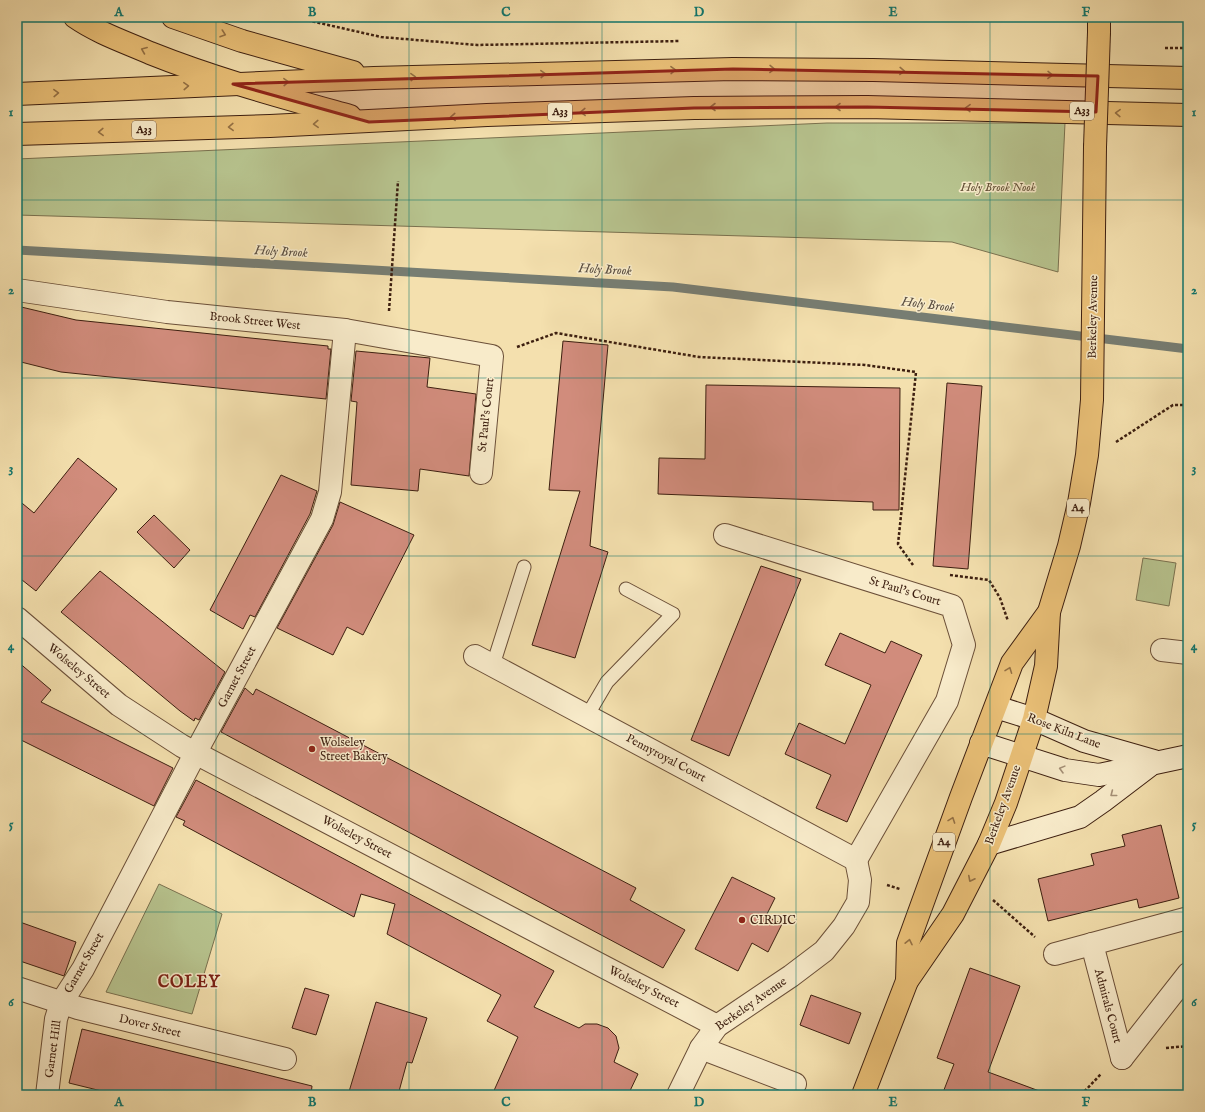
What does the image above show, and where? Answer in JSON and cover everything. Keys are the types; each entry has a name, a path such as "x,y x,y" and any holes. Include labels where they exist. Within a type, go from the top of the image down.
{"main road":[{"name":"A33","path":"75,17 122,41 233,84 369,122"},
{"name":"A33","path":"173,17 296,57 374,78"},
{"name":"Berkeley Avenue","path":"863,1095 907,981 953,914 989,844 1006,803 1020,756 1034,719 1046,666 1049,612 1069,546 1079,503 1092,400 1095,147 1099,24"},
{"name":"A33","path":"17,94 374,78 763,68 1188,78"},
{"name":"A33","path":"17,134 369,122 701,107 875,107 1188,115"},
{"name":"Berkeley Avenue","path":"907,981 908,943 981,743 1012,663 1049,612"}],"street":[{"name":"Brook Street West","path":"17,290 167,312 345,330 492,356"},
{"name":"Garnet Street","path":"61,1003 83,969 196,752 322,519 330,492 345,330"},
{"name":"St Paul's Court","path":"480,473 492,356"},
{"name":"St Paul's Court","path":"725,535 952,606 964,645 947,701 856,860"},
{"name":"Wolseley Street","path":"17,618 119,705 182,746 717,1026"},
{"path":"1162,650 1188,653"},
{"name":"Pennyroyal Court","path":"484,660 856,860"},
{"name":"Rose Kiln Lane","path":"996,707 1034,719 1084,741 1155,762"},
{"name":"Rose Kiln Lane","path":"981,743 1065,770 1099,775 1188,756"},
{"path":"989,844 1080,817 1103,802 1155,762"},
{"name":"Berkeley Avenue","path":"678,1095 701,1048 717,1026 791,976 824,951 844,926 858,902 860,880 856,860"},
{"path":"1055,954 1188,918"},
{"name":"Admirals Court","path":"1092,944 1122,1058 1188,974"},
{"name":"Dover Street","path":"17,988 61,1003 284,1059"},
{"name":"Garnet Hill","path":"47,1095 56,1019 61,1003"},
{"path":"701,1048 795,1084"}],"lane":[{"path":"484,660 524,567"},
{"path":"587,716 607,682 673,614 626,589"}],"path":[{"path":"17,23 21,17"},
{"path":"293,17 381,37 477,45 683,42"},
{"path":"389,317 395,248 398,181"},
{"path":"492,356 556,333 699,357 865,365 916,372 898,544 913,566"},
{"path":"1116,442 1173,405 1188,405"},
{"path":"946,575 989,580 1000,598 1010,627"},
{"path":"993,900 1055,954"}],"highlighted area":[{"path":"733,69 1098,76 1096,112 867,107 694,108 369,122 233,84"}],"green space":[{"name":"Holy Brook Nook","path":"827,123 1065,123 1058,272 952,242 17,215 17,159"},
{"path":"1143,558 1176,563 1169,606 1136,600"},
{"path":"159,884 222,914 192,1014 106,992"}],"building":[{"path":"17,306 76,320 328,346 328,349 331,349 326,399 61,372 17,361"},
{"path":"563,341 608,345 590,546 608,552 575,658 532,645 580,491 549,490"},
{"path":"356,351 430,358 427,387 476,394 469,476 420,469 418,491 351,485 357,402 351,401"},
{"path":"947,383 982,386 968,569 933,566"},
{"path":"706,385 900,388 899,510 873,510 873,502 658,494 659,458 705,459"},
{"path":"78,458 117,489 36,591 17,576 17,499 34,513"},
{"path":"281,475 317,491 310,514 255,617 250,615 243,629 210,610"},
{"path":"340,502 414,535 363,635 347,627 333,655 277,628 333,525"},
{"path":"154,515 190,550 174,568 137,532"},
{"path":"761,566 801,579 729,756 691,740"},
{"path":"100,571 225,672 199,720 195,718 194,721 180,711 61,612"},
{"path":"840,633 885,653 891,641 922,655 847,822 816,808 831,775 785,754 799,723 845,744 871,685 825,665"},
{"path":"17,661 51,690 41,702 173,768 154,806 17,738"},
{"path":"245,688 253,695 256,689 636,888 630,900 685,930 663,968 221,732"},
{"path":"196,780 554,971 534,1007 579,1028 585,1024 597,1024 608,1028 616,1036 619,1048 614,1062 638,1074 628,1095 492,1095 518,1037 487,1021 501,995 387,934 395,904 361,894 354,917 183,825 185,821 176,817"},
{"path":"1161,825 1179,898 1139,908 1137,899 1048,921 1038,879 1094,865 1091,854 1125,846 1122,835"},
{"name":"CIRDIC","path":"732,877 775,898 766,916 782,924 768,952 752,943 738,971 695,949"},
{"path":"17,921 76,942 64,976 17,960"},
{"path":"970,968 1020,986 988,1072 1042,1092 1042,1095 942,1095 954,1064 937,1058"},
{"path":"305,988 329,995 316,1035 292,1028"},
{"path":"811,995 861,1013 849,1044 800,1025"},
{"path":"376,1002 427,1018 412,1063 407,1062 398,1095 348,1095"},
{"path":"82,1029 312,1086 311,1095 118,1095 69,1083"}],"waterway":[{"name":"Holy Brook","path":"17,250 673,287 1188,349"}],"place":[{"name":"Wolseley Street Bakery","path":"312,749"},
{"name":"CIRDIC","path":"742,920"}],"district":[{"name":"COLEY","path":"189,983"}]}
